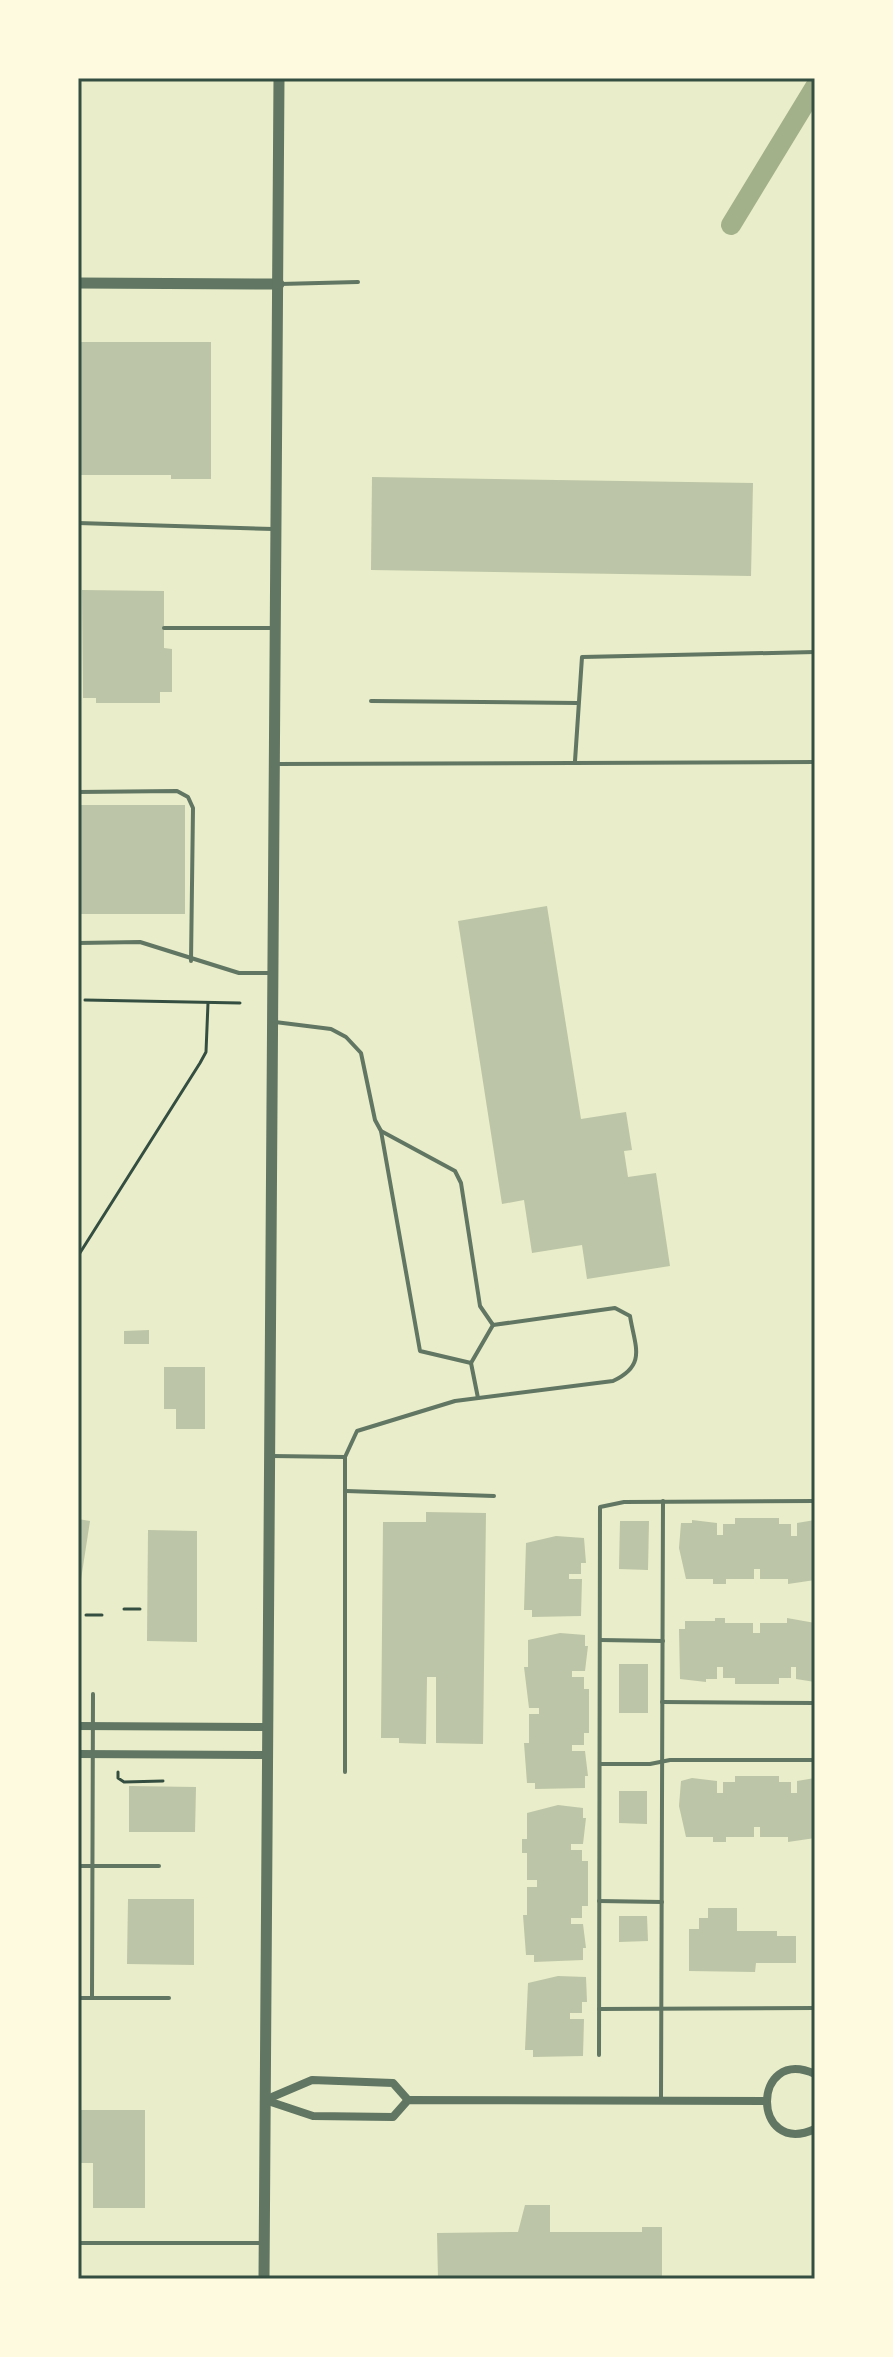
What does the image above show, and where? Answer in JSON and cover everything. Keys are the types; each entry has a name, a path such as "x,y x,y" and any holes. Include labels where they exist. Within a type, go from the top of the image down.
{"street":[{"path":"264,2279 279,78"},
{"path":"78,283 279,284"},
{"path":"78,1726 268,1727"},
{"path":"78,1754 268,1755"},
{"path":"815,2074 803,2069 781,2073 773,2080 765,2101 773,2122 781,2130 792,2134 815,2131"},
{"path":"265,2100 312,2080 393,2083 408,2100 765,2101"},
{"path":"265,2100 313,2116 393,2117 408,2100"}],"lane":[{"path":"279,284 358,282"},
{"path":"78,523 276,529"},
{"path":"164,628 275,628"},
{"path":"575,761 582,657 815,652"},
{"path":"371,701 577,703"},
{"path":"275,764 815,762"},
{"path":"78,792 177,791 188,797 193,808 191,961"},
{"path":"78,943 140,942 191,961 239,973 274,973"},
{"path":"273,1021 331,1029 346,1037 361,1053 375,1120 381,1131 420,1351 471,1363"},
{"path":"381,1131 455,1171 461,1183 480,1306 493,1325"},
{"path":"345,1772 345,1457 357,1431 455,1401 613,1381 630,1373 637,1358 630,1316 615,1308 493,1325"},
{"path":"478,1398 471,1363 493,1325"},
{"path":"270,1456 345,1457"},
{"path":"346,1491 494,1496"},
{"path":"599,2055 600,1507 663,1501 815,1501"},
{"path":"661,2101 663,1501"},
{"path":"600,1640 663,1641"},
{"path":"92,1998 93,1694"},
{"path":"662,1702 815,1703"},
{"path":"600,1764 815,1760"},
{"path":"78,1866 159,1866"},
{"path":"599,1901 662,1902"},
{"path":"78,1998 169,1998"},
{"path":"599,2009 815,2008"},
{"path":"78,2243 264,2243"}],"path":[{"path":"85,1000 178,999 240,1003"},
{"path":"78,1256 206,1052 208,1003"},
{"path":"124,1609 140,1609"},
{"path":"86,1615 102,1615"},
{"path":"118,1772 118,1778 124,1782 163,1781"}],"building":[{"path":"78,342 211,342 211,479 171,479 171,475 78,475"},
{"path":"372,477 753,483 751,576 371,570"},
{"path":"82,590 164,591 164,648 172,649 172,692 160,692 160,703 96,703 96,698 83,698"},
{"path":"78,805 185,805 185,914 78,914"},
{"path":"547,906 581,1119 626,1112 632,1150 624,1151 628,1177 656,1173 670,1266 587,1279 582,1245 532,1253 524,1200 502,1204 458,921"},
{"path":"149,1330 149,1344 124,1344 124,1331"},
{"path":"164,1367 205,1367 205,1429 176,1429 176,1409 164,1409"},
{"path":"426,1512 486,1513 483,1744 436,1743 436,1677 427,1677 426,1744 399,1743 399,1738 381,1738 383,1522 426,1522"},
{"path":"735,1518 779,1518 779,1524 791,1524 791,1536 797,1536 797,1523 815,1520 815,1580 788,1584 788,1579 760,1579 760,1569 754,1569 754,1579 726,1579 726,1584 713,1584 713,1579 686,1579 679,1548 681,1523 692,1523 692,1520 717,1523 717,1535 723,1535 723,1524 735,1524"},
{"path":"78,1519 90,1521 80,1586 78,1586"},
{"path":"620,1521 649,1521 648,1570 619,1569"},
{"path":"148,1530 197,1531 197,1642 147,1641"},
{"path":"556,1536 584,1538 586,1563 581,1563 581,1574 569,1574 569,1579 582,1579 581,1616 532,1617 532,1610 524,1610 526,1543"},
{"path":"715,1618 725,1618 725,1623 753,1623 753,1633 760,1633 760,1623 787,1623 787,1618 815,1623 815,1682 796,1679 796,1667 791,1667 791,1678 779,1678 779,1684 735,1684 735,1678 723,1678 723,1667 717,1667 717,1679 706,1679 706,1682 680,1679 679,1629 685,1629 685,1621 715,1621"},
{"path":"560,1633 585,1635 585,1646 588,1646 585,1671 572,1671 572,1677 584,1677 584,1689 589,1689 589,1733 584,1733 584,1745 572,1745 572,1751 585,1751 588,1776 585,1776 585,1788 535,1789 535,1783 527,1783 524,1743 529,1743 529,1714 539,1714 539,1708 529,1708 524,1667 528,1667 528,1640"},
{"path":"619,1664 648,1664 648,1713 619,1713"},
{"path":"735,1776 779,1776 779,1782 791,1782 791,1793 797,1793 797,1781 815,1778 815,1838 788,1842 788,1837 760,1837 760,1827 754,1827 754,1837 726,1837 726,1842 713,1842 713,1837 686,1837 679,1806 681,1781 692,1778 717,1781 717,1793 723,1793 723,1782 735,1782"},
{"path":"129,1786 196,1787 195,1832 129,1832"},
{"path":"619,1791 647,1791 647,1824 619,1823"},
{"path":"558,1805 583,1808 583,1818 586,1818 583,1844 571,1844 571,1850 582,1850 582,1861 588,1861 588,1906 582,1906 582,1918 571,1918 571,1924 583,1924 586,1948 583,1948 583,1960 534,1962 534,1955 526,1955 523,1915 527,1915 527,1887 537,1887 537,1880 527,1880 527,1853 522,1853 522,1839 527,1839 527,1813"},
{"path":"128,1899 194,1899 194,1965 127,1964"},
{"path":"708,1908 737,1908 737,1931 777,1931 777,1936 796,1936 796,1963 756,1963 755,1972 689,1971 689,1929 699,1929 699,1918 708,1918"},
{"path":"619,1916 647,1916 648,1941 619,1942"},
{"path":"558,1976 586,1977 587,2002 582,2002 582,2013 570,2013 570,2019 584,2019 583,2056 533,2057 533,2050 525,2050 528,1983"},
{"path":"78,2110 145,2110 145,2208 93,2208 93,2163 78,2163"},
{"path":"525,2205 550,2205 550,2232 642,2232 642,2227 662,2227 662,2279 438,2279 437,2233 518,2232"}],"waterway":[{"path":"731,225 815,87"}]}
